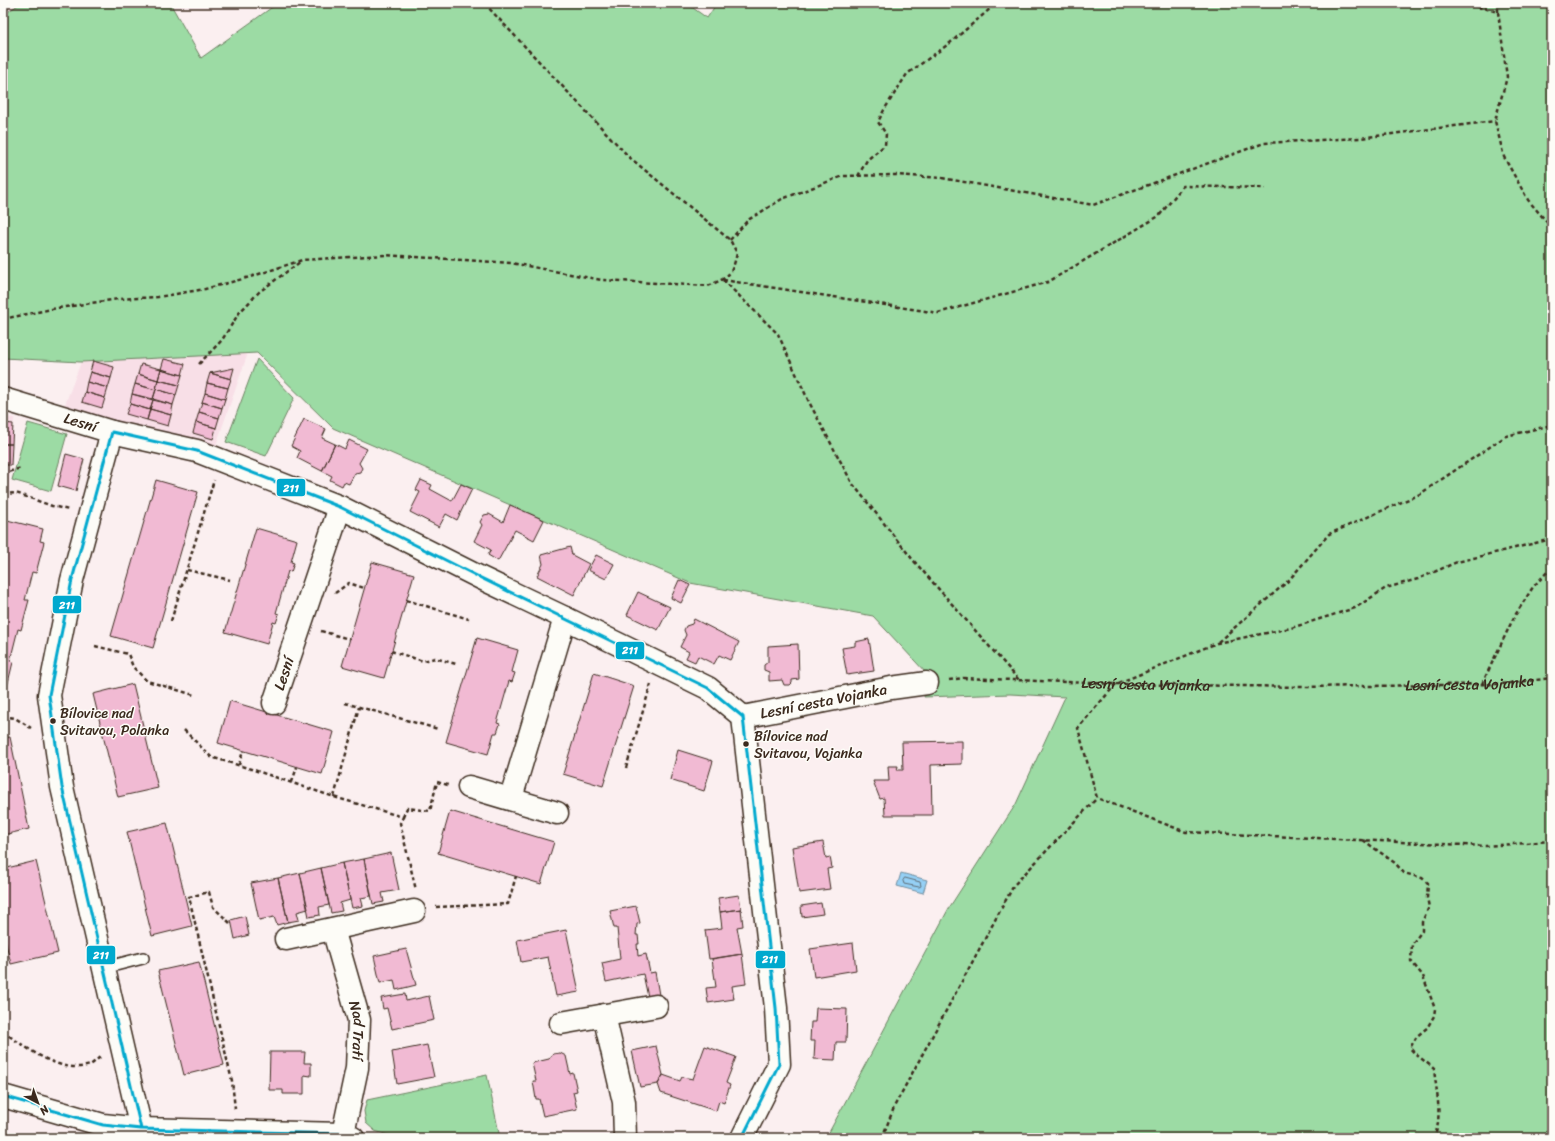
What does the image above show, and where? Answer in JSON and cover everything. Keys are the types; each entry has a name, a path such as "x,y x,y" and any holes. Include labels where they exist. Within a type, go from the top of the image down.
{"street":[{"name":"Lesní","path":"3,399 112,432 197,451 340,507 481,578 708,688 743,717"},
{"path":"112,432 72,580 49,695 62,787 141,1129"},
{"name":"Lesní","path":"274,703 340,507"},
{"path":"511,798 565,618"},
{"name":"Lesní cesta Vojanka","path":"743,717 891,688 927,683"},
{"path":"742,1138 779,1064 776,1008 743,717"},
{"path":"469,787 511,798 556,813"},
{"path":"286,939 417,910"},
{"name":"Nad Tratí","path":"3,1096 103,1125 141,1129 348,1136 356,1068 359,1020 333,928"},
{"path":"561,1023 656,1006"},
{"path":"604,1015 624,1102 625,1138"}],"lane":[{"path":"104,968 143,958"}],"path":[{"path":"3,319 52,309 118,299 158,297 205,288 250,277 302,260 385,255 511,263 602,280 708,286 723,280 733,269 738,253 730,240 629,157 484,3"},
{"path":"858,176 867,160 885,145 886,134 878,122 907,74 950,44 997,3"},
{"path":"1464,3 1498,12"},
{"path":"1498,3 1506,77 1495,121 1504,157 1528,200 1552,228"},
{"path":"730,240 748,220 782,199 842,176 942,178 1093,204 1264,143 1360,138 1495,121"},
{"path":"723,280 938,313 1048,282 1159,216 1183,186 1265,188"},
{"path":"199,364 222,340 239,313 259,292 302,260"},
{"path":"723,280 778,334 809,402 852,482 913,560 1019,680"},
{"path":"1218,643 1288,581 1329,534 1420,494 1506,436 1552,425"},
{"path":"3,475 20,468"},
{"path":"171,621 216,474"},
{"path":"3,494 16,493 52,506 71,510"},
{"path":"1097,798 1078,728 1116,684 1218,643 1291,628 1355,608 1386,588 1418,579 1457,562 1552,539"},
{"path":"1482,684 1514,618 1533,587 1552,567"},
{"path":"187,570 230,580"},
{"path":"331,596 349,583 364,588"},
{"path":"406,600 469,619"},
{"path":"317,629 349,640"},
{"path":"95,646 128,654 133,667 147,681 194,695"},
{"path":"391,651 423,661 435,658 456,664"},
{"name":"Lesní cesta Vojanka","path":"927,683 963,678 1116,684 1303,687 1502,684 1552,678"},
{"path":"626,768 653,680"},
{"path":"345,703 438,729"},
{"path":"334,797 359,707"},
{"path":"3,716 15,718 32,728"},
{"path":"184,730 211,757 292,782 334,797 403,817"},
{"path":"239,765 243,751"},
{"path":"292,782 297,767"},
{"path":"469,787 462,788 437,782 430,811 407,808 400,823 417,910 440,906 508,904 516,876"},
{"path":"1097,798 1186,832 1486,846 1552,841"},
{"path":"882,1138 895,1105 1014,885 1097,798"},
{"path":"1363,840 1395,863 1404,873 1422,878 1428,883 1427,898 1429,907 1422,922 1422,931 1412,944 1411,960 1423,976 1435,1009 1434,1016 1427,1028 1417,1036 1410,1048 1416,1056 1425,1060 1434,1069 1438,1106 1437,1132 1434,1138"},
{"path":"230,923 213,907 209,892 189,897 233,1087 235,1108 232,1131"},
{"path":"3,1032 48,1060 70,1067 90,1064 102,1056"}],"shaded area":[{"path":"248,353 215,448 64,407 81,362"},
{"path":"3,417 14,418 7,507 3,507"}],"green space":[{"path":"21,3 170,3 201,58 278,3 686,3 707,18 717,3 1552,3 1552,1138 826,1138 949,908 1016,804 1065,697 1010,694 924,697 928,675 873,616 690,583 333,428 257,353 81,362 3,358 3,15"},
{"path":"257,359 294,398 266,456 226,442"},
{"path":"28,423 67,434 51,491 12,480"},
{"path":"487,1075 500,1138 398,1138 375,1131 366,1123 364,1111 367,1100"}],"water":[{"path":"901,873 927,880 923,893 897,886"}],"building":[{"path":"164,359 185,364 182,375 161,369"},
{"path":"93,361 114,367 111,378 90,372"},
{"path":"141,364 161,369 158,380 138,374"},
{"path":"234,368 231,379 210,373"},
{"path":"161,369 182,375 179,385 158,380"},
{"path":"90,372 111,378 108,388 87,382"},
{"path":"210,373 231,379 228,388 207,383"},
{"path":"138,374 158,380 156,390 135,384"},
{"path":"158,380 179,385 176,395 156,389"},
{"path":"87,382 108,388 105,398 85,392"},
{"path":"207,383 228,388 225,399 205,393"},
{"path":"135,384 156,390 153,399 132,394"},
{"path":"156,389 176,395 173,405 153,399"},
{"path":"85,392 105,398 102,408 82,402"},
{"path":"205,393 225,399 222,408 202,402"},
{"path":"132,394 153,400 150,410 130,404"},
{"path":"153,400 173,405 171,415 150,409"},
{"path":"202,402 222,408 219,418 199,412"},
{"path":"130,404 150,410 147,420 126,414"},
{"path":"150,409 171,415 168,426 147,420"},
{"path":"199,412 219,418 216,428 196,422"},
{"path":"304,419 326,429 322,438 335,444 322,471 297,458 300,451 291,446"},
{"path":"196,422 216,428 213,439 193,433"},
{"path":"4,423 13,424 12,444 3,444"},
{"path":"349,440 367,449 359,463 362,468 360,472 355,473 349,484 344,482 342,486 330,480 332,476 322,471 335,444 345,449"},
{"path":"3,444 12,444 11,465 3,465"},
{"path":"66,454 84,459 76,491 58,486"},
{"path":"156,480 198,492 153,648 111,636"},
{"path":"421,480 432,485 430,489 452,501 461,484 472,489 457,520 446,514 439,527 410,512 420,492 416,490"},
{"path":"510,505 544,520 534,540 515,530 498,561 488,555 491,550 474,541 482,525 480,522 484,515 489,514 503,522"},
{"path":"3,519 43,529 40,541 44,542 36,573 32,572 25,600 29,600 21,630 18,629 10,661 13,662 6,691 3,690"},
{"path":"256,528 297,540 291,562 294,563 291,572 288,571 276,613 279,614 276,623 273,622 267,644 225,632"},
{"path":"570,547 572,555 589,564 574,595 537,576 543,564 541,555"},
{"path":"596,555 614,564 606,579 588,570"},
{"path":"372,562 414,574 384,678 342,666"},
{"path":"679,580 690,585 681,603 671,598"},
{"path":"638,592 670,607 658,630 627,615"},
{"path":"694,619 739,642 730,660 719,655 714,664 698,656 695,662 686,658 689,652 680,647 686,635 684,630 686,626 692,624"},
{"path":"477,638 518,650 512,672 515,673 512,682 509,681 497,723 500,724 497,733 494,733 488,754 446,742"},
{"path":"869,639 874,671 847,675 842,648 855,646 855,642"},
{"path":"798,644 799,679 792,680 790,685 784,685 782,680 769,681 769,672 764,670 764,665 768,662 768,646"},
{"path":"594,673 634,686 603,786 563,774"},
{"path":"133,684 158,788 118,797 93,694"},
{"path":"230,701 334,732 322,774 218,743"},
{"path":"10,737 29,829 3,835 3,738"},
{"path":"962,741 962,764 931,765 932,815 885,815 884,798 880,799 873,781 889,781 888,766 898,766 897,770 903,770 902,742"},
{"path":"678,750 713,761 704,791 670,780"},
{"path":"450,811 554,842 541,884 438,853"},
{"path":"167,823 192,926 152,936 127,832"},
{"path":"823,842 826,858 830,857 832,868 827,869 830,889 799,893 792,847"},
{"path":"391,853 399,890 382,893 384,902 373,904 364,859"},
{"path":"364,859 371,896 361,898 363,906 352,908 342,863"},
{"path":"36,861 58,953 11,964 3,931 3,869"},
{"path":"342,863 350,900 340,903 342,911 331,913 321,868"},
{"path":"321,868 329,905 319,907 320,915 309,917 300,873"},
{"path":"300,873 308,909 297,912 299,920 288,922 278,878"},
{"path":"278,878 288,922 277,925 274,917 259,920 251,883"},
{"path":"739,895 741,909 720,912 718,898"},
{"path":"821,903 823,914 802,917 801,906"},
{"path":"636,906 640,923 637,924 636,935 638,935 639,944 637,944 638,956 646,954 650,973 655,972 659,995 648,997 643,974 606,982 602,963 620,959 617,928 614,928 610,911"},
{"path":"741,909 743,926 737,927 742,954 709,959 705,930 722,928 720,912"},
{"path":"245,916 249,935 235,939 231,920"},
{"path":"566,930 579,992 556,996 548,957 521,962 517,940"},
{"path":"853,943 856,970 814,977 810,949"},
{"path":"406,949 416,985 396,990 394,980 380,983 374,956"},
{"path":"742,954 746,984 732,986 734,999 708,1003 706,988 716,987 712,959"},
{"path":"199,962 224,1065 184,1075 158,971"},
{"path":"405,994 406,1001 429,996 434,1020 392,1029 387,1008 383,1009 381,998"},
{"path":"816,1008 847,1009 846,1042 836,1042 835,1060 814,1059 815,1041 810,1041 811,1022 815,1022"},
{"path":"427,1045 434,1077 397,1084 392,1052"},
{"path":"656,1046 663,1075 658,1084 640,1087 632,1051"},
{"path":"705,1046 736,1057 726,1083 730,1085 724,1103 719,1101 716,1111 661,1093 658,1084 663,1075 680,1081 682,1077 693,1079"},
{"path":"270,1052 305,1052 304,1063 311,1063 311,1076 304,1075 304,1094 283,1094 283,1090 269,1090"},
{"path":"560,1053 566,1056 570,1074 573,1073 577,1091 573,1092 577,1109 543,1116 539,1099 536,1099 533,1081 536,1081 532,1063 549,1059 553,1054"}],"transit line":[{"name":"211","path":"112,432 197,451 340,507 481,578 708,688 743,717 776,1008 779,1064 742,1138"},
{"name":"211","path":"112,432 72,580 49,695 62,787 141,1129"},
{"name":"211","path":"3,1096 103,1125 141,1129 343,1134 353,1138"}],"place":[{"name":"Bílovice nad Svitavou, Polanka","path":"53,721"},
{"name":"Bílovice nad Svitavou, Vojanka","path":"746,744"}]}
